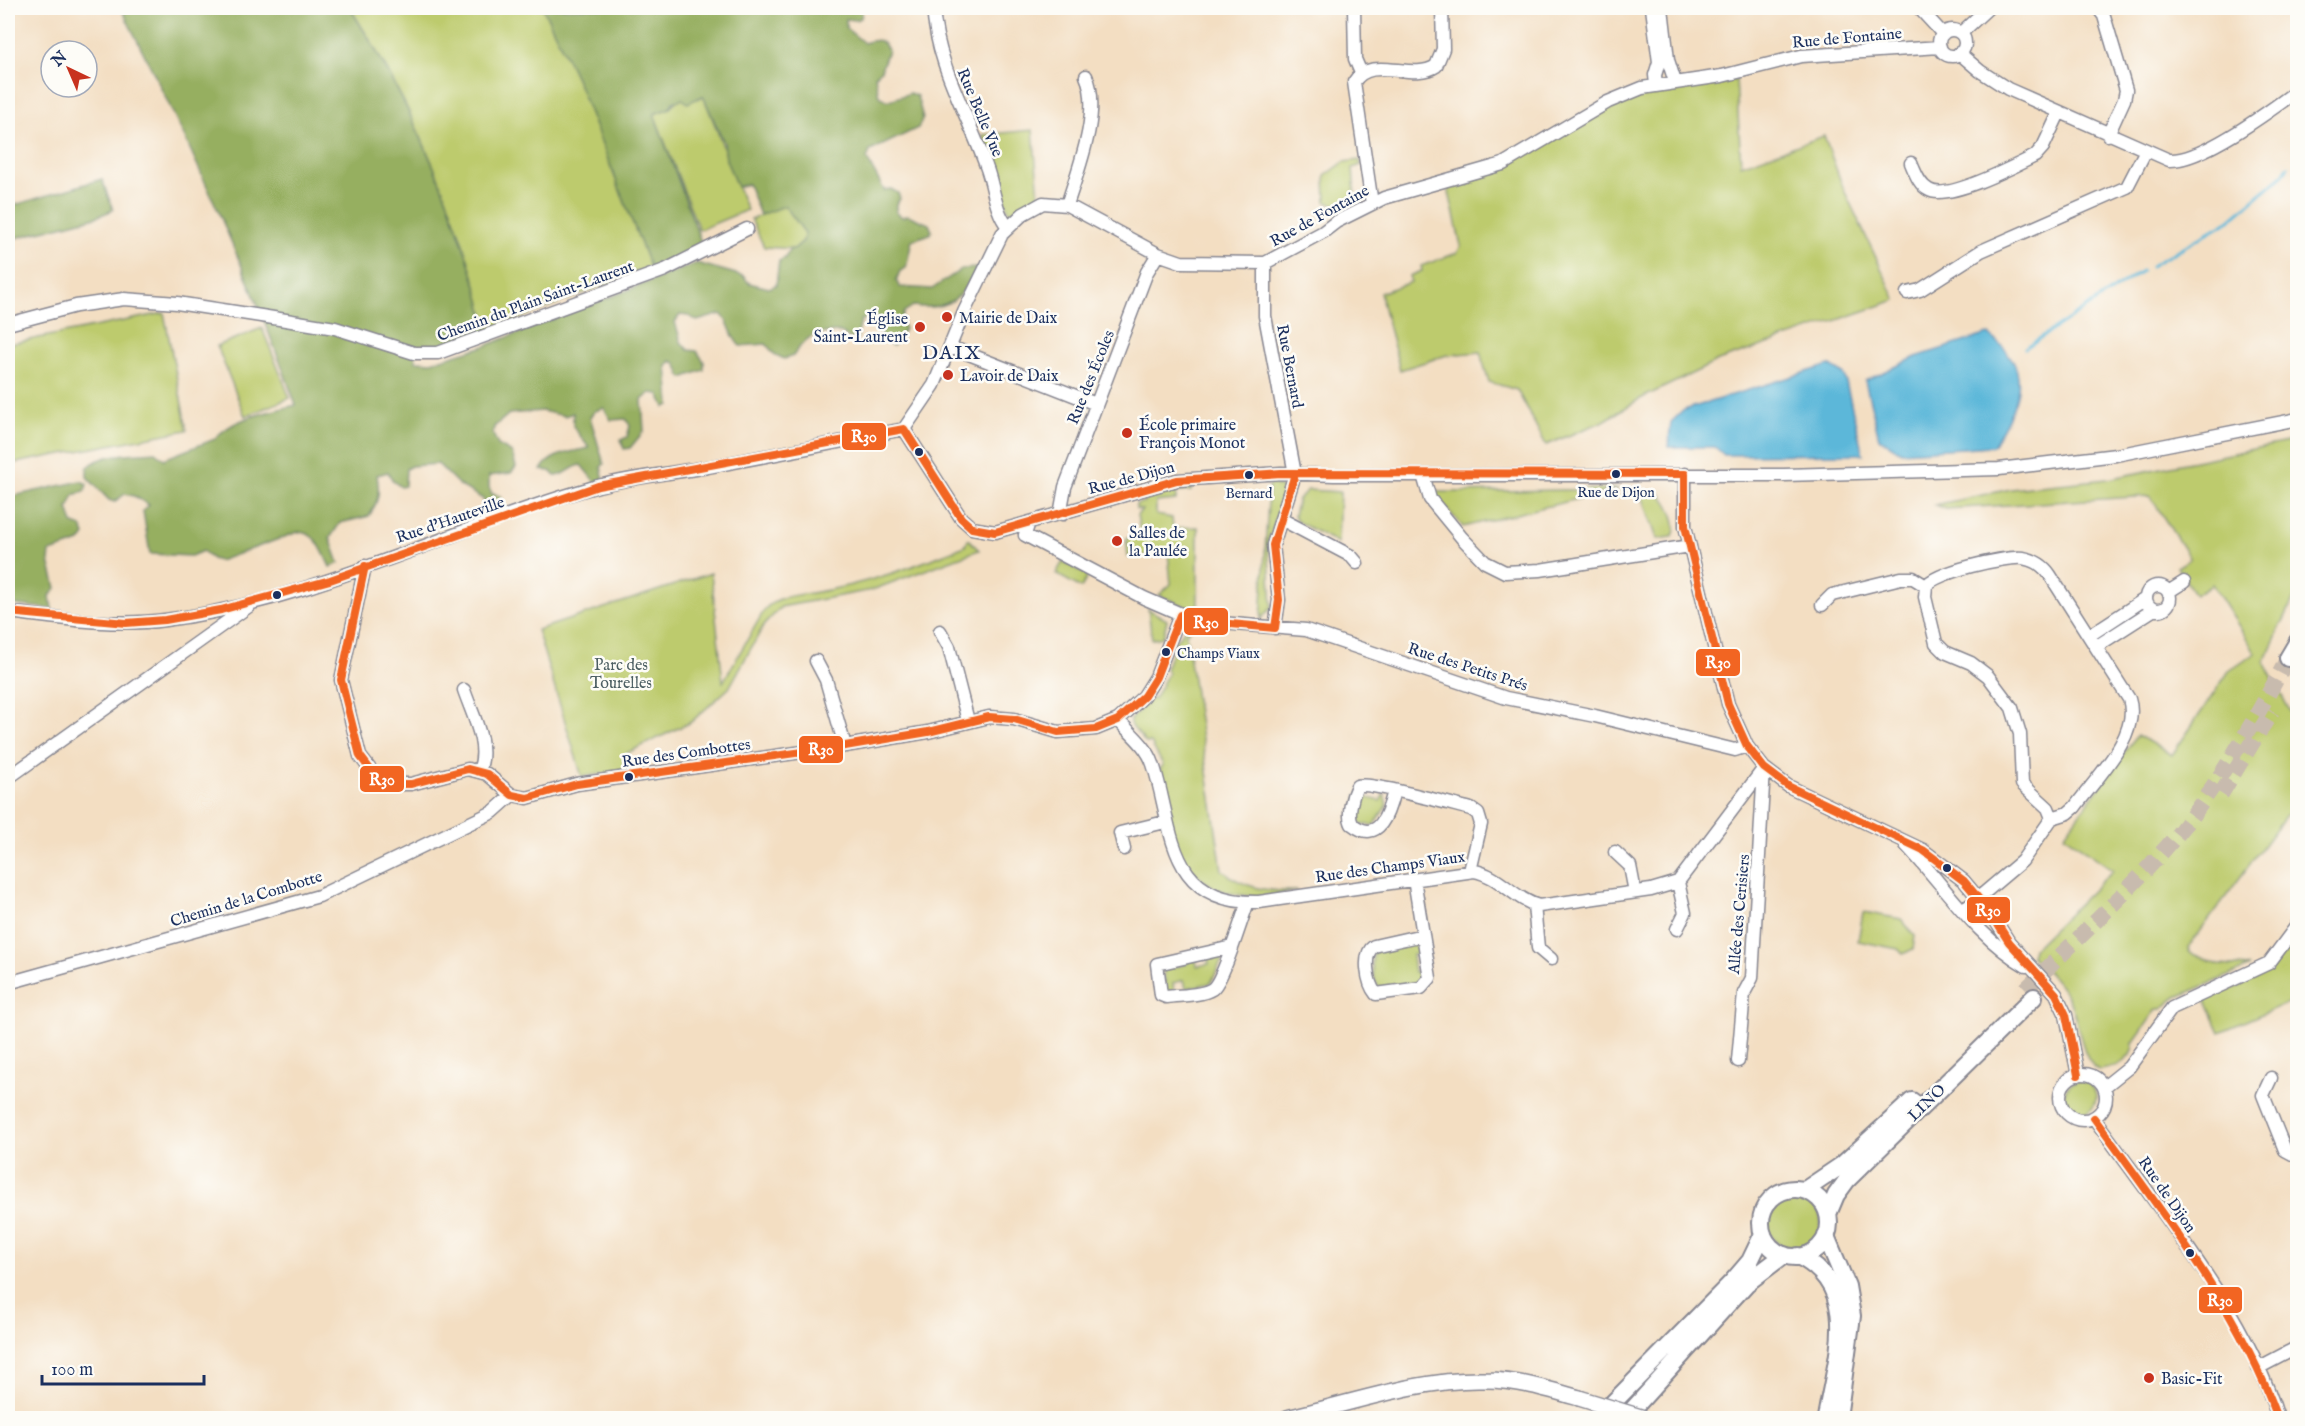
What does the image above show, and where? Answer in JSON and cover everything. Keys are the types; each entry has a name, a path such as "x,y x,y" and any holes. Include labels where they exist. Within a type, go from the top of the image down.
{"highway":[{"path":"2294,663 2298,641"},
{"name":"LINO","path":"1598,1419 1738,1275 1757,1249 1763,1234 1761,1217 1772,1197 1788,1189 1805,1190 1824,1179 1851,1158 2030,993 1847,1180 1836,1195 1828,1214 1826,1236"},
{"path":"1805,1190 1820,1199 1828,1214"},
{"path":"1763,1234 1773,1248 1824,1273 1838,1300 1840,1326 1826,1419"},
{"path":"1625,1419 1747,1283 1791,1256 1813,1252 1826,1236 1847,1286 1852,1316 1838,1419"}],"main road":[{"path":"1287,1419 1430,1385 1464,1381 1519,1382 1644,1419"}],"street":[{"name":"Rue Belle Vue","path":"933,8 942,60 985,161 999,214 1008,227"},
{"path":"1354,8 1355,59 1361,73"},
{"path":"1372,204 1354,87 1361,73 1369,70 1426,70 1436,66 1443,49 1442,8"},
{"path":"1652,8 1659,62 1655,75 1656,85"},
{"path":"1662,8 1668,60 1675,82"},
{"path":"1919,8 1943,34"},
{"path":"1961,33 1988,8"},
{"path":"2098,8 2104,16 2126,90 2124,100 2108,135"},
{"path":"1943,34 1951,30 1961,33"},
{"path":"1943,34 1940,47 1948,55 1959,53 1965,43 1961,33"},
{"name":"Rue de Fontaine","path":"904,429 934,385 964,312 997,242 1008,227 1036,205 1049,202 1067,205 1158,254 1181,262 1265,263 1372,204 1435,182 1503,165 1608,102 1656,85 1722,76 1801,56 1940,47"},
{"path":"1959,53 1994,81 2145,152 2169,160 2181,161 2237,131 2298,90"},
{"path":"1067,205 1090,124 1092,88 1086,76"},
{"path":"1911,163 1922,185 1930,191 1952,191 2035,156 2043,147 2059,113"},
{"path":"1907,293 1920,290 1981,251 2127,187 2145,152"},
{"name":"Chemin du Plain Saint-Laurent","path":"8,324 76,306 124,299 177,303 335,328 414,353 438,353 665,270 747,229"},
{"name":"Rue des Écoles","path":"1063,514 1061,509 1065,487 1147,272 1158,254"},
{"name":"Rue Bernard","path":"1265,263 1265,316 1295,474"},
{"path":"951,347 1096,404"},
{"name":"Rue de Dijon","path":"904,429 968,526 979,531 995,532 1028,525 1177,480 1281,472 1423,475 1888,474 2046,465 2116,455 2298,419"},
{"name":"Rue d'Hauteville","path":"8,612 81,620 163,621 253,603 600,486 904,429"},
{"path":"1275,628 1279,600 1272,551 1295,474"},
{"path":"1685,474 1683,518 1728,704 1747,746 1764,768 1788,786 1923,850 1947,866 1979,897 2008,942 2056,994 2066,1015 2078,1075"},
{"path":"1423,475 1430,499 1462,538 1481,559 1505,572 1540,570 1690,546"},
{"path":"1281,519 1351,556 1357,563"},
{"name":"Rue des Petits Prés","path":"1028,525 1025,535 1144,598 1197,621 1312,632 1506,698 1585,714 1734,750 1747,746"},
{"path":"1964,910 2022,861 2052,818 2072,810 2121,744 2132,722 2129,699 2097,646 2050,575 2032,561 2008,559 1935,577 1926,586 1924,597 1936,643 1945,652 1979,669 2005,696 2018,727 2022,784 2048,808 2052,818"},
{"path":"365,566 340,680 349,721 363,762 376,777 396,784 411,784 468,769 479,770 512,795"},
{"path":"1822,605 1832,595 1901,578 1913,578 1926,586"},
{"path":"2168,592 2184,582"},
{"path":"2090,635 2145,599 2148,591 2154,586 2162,587 2168,592 2170,600 2166,607 2153,610 2097,646"},
{"path":"2145,599 2153,610"},
{"path":"8,778 253,603"},
{"name":"Rue des Combottes","path":"512,795 532,797 577,784 845,746 928,732 968,721 1005,717 1047,730 1071,732 1096,729 1118,720 1144,696 1150,687 1180,615"},
{"path":"940,631 949,647 968,721"},
{"path":"816,661 826,680 845,746"},
{"path":"464,690 481,741 483,761 479,770"},
{"name":"Rue des Champs Viaux","path":"1118,720 1148,752 1153,764 1165,822 1176,854 1194,879 1216,895 1248,902 1470,871 1488,875 1534,905"},
{"path":"1551,959 1538,948 1534,905 1544,906 1635,892 1671,886 1678,882 1764,768"},
{"name":"Allée des Cerisiers","path":"1737,1061 1744,993 1752,978 1764,768"},
{"path":"1394,791 1471,809 1479,814 1481,824 1470,871"},
{"name":"Chemin de la Combotte","path":"8,983 319,896 493,812 512,795"},
{"path":"1124,849 1120,833 1165,822"},
{"path":"1903,842 1998,948 2036,973"},
{"path":"1615,852 1629,866 1635,892"},
{"path":"1414,879 1430,978 1421,988 1376,994 1372,987 1367,957 1369,950 1374,946 1423,935"},
{"path":"1677,929 1685,913 1678,882"},
{"path":"1232,947 1157,964 1161,995 1167,998 1214,988 1232,947 1248,902"},
{"path":"2104,1087 2129,1067 2172,1008 2270,963 2298,924"},
{"path":"2078,1075 2093,1076 2104,1087 2106,1101 2094,1118 2079,1120 2072,1118 2061,1106 2061,1090 2065,1083 2078,1075"},
{"path":"2271,1078 2263,1095 2285,1150 2298,1157"},
{"name":"Rue de Dijon","path":"2094,1118 2223,1301 2258,1368 2278,1419"},
{"path":"2258,1368 2298,1347"}],"green space":[{"path":"136,8 350,8 394,84 432,164 463,246 488,331 442,347 415,348 416,361 431,362 485,346 697,263 743,276 749,283 769,288 776,285 779,261 785,258 790,249 794,249 803,241 805,233 785,206 760,215 748,184 737,187 726,160 724,143 703,96 688,103 682,99 673,102 670,108 654,114 704,250 656,270 650,267 577,80 543,8 859,8 862,12 861,18 846,19 846,28 864,43 879,41 884,43 888,50 881,70 875,76 879,96 887,101 910,93 917,96 923,118 918,128 870,151 867,159 884,190 891,189 898,193 900,199 896,204 896,212 902,217 908,215 929,224 932,231 930,234 912,240 906,268 900,271 896,281 900,287 932,289 962,269 977,268 966,288 953,300 936,307 913,306 904,312 901,320 905,329 893,346 882,337 878,316 861,320 857,339 849,338 841,332 818,334 803,343 793,356 784,359 774,354 766,344 740,346 721,314 697,321 689,316 680,315 675,322 681,342 688,350 697,351 704,362 704,370 682,378 676,363 671,361 667,366 670,405 665,407 659,394 650,393 642,400 644,431 630,448 624,449 621,440 627,437 630,426 626,419 611,420 604,408 595,411 590,417 604,464 601,467 604,480 596,483 581,465 559,476 555,476 550,471 541,470 545,464 556,457 589,448 573,426 573,413 565,416 542,411 509,414 494,427 493,434 498,445 512,453 516,467 511,473 489,476 489,487 492,494 500,496 502,500 500,508 488,513 483,499 459,485 438,464 411,466 406,469 405,486 401,487 393,481 388,472 377,475 378,496 369,516 340,523 330,538 339,563 330,567 315,539 298,532 219,561 212,559 203,551 191,556 150,554 143,511 149,505 134,496 125,494 114,502 109,500 87,477 87,468 110,456 155,452 164,459 215,439 231,425 241,420 296,405 258,305 216,206 123,12"},
{"path":"350,8 543,8 577,80 650,267 488,331 463,246 432,164 394,84"},
{"path":"1736,79 1741,165 1824,136 1844,190 1896,300 1718,361 1638,400 1604,421 1546,445 1517,390 1489,382 1480,352 1447,355 1400,370 1380,293 1411,282 1409,276 1422,271 1421,266 1457,253 1461,246 1447,183 1497,166 1593,115 1642,94"},
{"path":"703,96 747,210 699,230 654,114 670,108 677,100"},
{"path":"1033,130 1039,196 1014,212 1009,212 982,135"},
{"path":"1360,160 1361,165 1353,168 1355,197 1337,206 1326,202 1325,176 1344,162"},
{"path":"102,179 113,210 96,217 8,240 8,207"},
{"path":"785,205 805,233 803,241 794,249 764,247 751,219"},
{"path":"164,313 187,430 15,463 8,423 8,344"},
{"path":"262,328 290,398 245,416 217,346"},
{"path":"2297,440 2297,592 2264,662 2292,715 2297,710 2297,810 2286,815 2188,948 2190,953 2219,965 2250,967 2177,997 2162,1009 2157,1009 2133,1043 2127,1059 2117,1066 2099,1070 2088,1057 2072,1006 2064,992 2031,956 2033,949 2113,870 2064,835 2137,735 2172,755 2229,671 2256,653 2212,584 2195,595 2177,567 2190,559 2150,496 1946,509 1935,505 2011,489 2108,479"},
{"path":"81,481 87,484 85,491 74,495 68,508 73,524 82,527 85,535 80,542 50,552 49,561 56,588 50,596 52,609 8,604 8,497"},
{"path":"1269,485 1281,487 1284,492 1268,543 1272,607 1261,619"},
{"path":"1171,488 1191,488 1191,491 1176,492 1176,500 1156,502 1156,515 1172,518 1173,528 1198,527 1198,612 1159,595 1171,584 1168,552 1128,557 1126,538 1141,536 1137,515 1142,510 1136,509 1136,504 1144,502 1143,497"},
{"path":"1619,489 1463,527 1432,492 1453,492"},
{"path":"1308,490 1340,492 1338,543 1298,522 1294,516 1298,499"},
{"path":"1640,490 1658,492 1666,501 1675,526 1672,537 1657,539"},
{"name":"Parc des Tourelles","path":"968,539 979,550 872,590 781,607 764,625 729,688 691,722 627,753 631,769 582,777 537,630 711,573 723,682 765,609 775,601 831,590 889,574 965,546"},
{"path":"1063,561 1088,576 1081,588 1056,574"},
{"path":"1148,609 1167,620 1163,637 1152,639"},
{"path":"1191,629 1186,634 1222,870 1239,881 1258,888 1298,891 1246,896 1215,888 1189,867 1179,850 1170,821 1160,769 1163,765 1151,743 1146,743 1130,724 1130,720 1150,699 1154,699 1168,673 1166,669 1176,640 1184,630"},
{"path":"1384,794 1387,805 1374,825 1361,825 1355,814 1357,795 1380,801"},
{"path":"1863,912 1901,919 1915,936 1913,949 1903,954 1898,949 1858,941"},
{"path":"1412,943 1420,949 1421,954 1412,955 1414,972 1424,970 1425,974 1421,982 1379,988 1373,971 1374,952"},
{"path":"2292,943 2297,956 2297,1002 2294,1000 2220,1032 2205,999 2254,979 2273,965"},
{"path":"1220,954 1222,960 1211,983 1186,988 1184,980 1173,983 1174,991 1166,992 1163,967 1168,964 1169,968 1187,964 1187,960 1196,959 1197,966 1209,964 1207,956"},
{"path":"2080,1081 2091,1086 2096,1097 2091,1108 2080,1113 2069,1108 2064,1097 2069,1086"},
{"path":"1794,1195 1804,1197 1813,1203 1819,1212 1821,1222 1819,1232 1813,1241 1804,1247 1794,1249 1784,1247 1775,1241 1769,1232 1767,1222 1769,1212 1775,1203 1784,1197"}],"water":[{"path":"1988,334 2003,347 2013,361 2018,374 2015,401 1993,446 1901,452 1879,438 1865,381 1916,357"},
{"path":"1829,365 1844,374 1863,454 1724,455 1715,447 1668,447 1671,422 1684,410"}],"waterway":[{"path":"2151,266 2230,220 2284,174 2288,166"},
{"path":"2025,348 2142,271"}],"tunnel":[{"path":"2026,989 2126,891 2182,829 2226,767 2288,658"},
{"path":"2221,794 2272,711"}],"transit line":[{"name":"R30","path":"8,612 126,623 165,620 221,610 330,580 598,486 904,429 961,518 972,528 995,532 1177,480 1281,473 1685,474"},
{"name":"R30","path":"365,566 341,680 360,756 376,777 396,784 411,784 468,769 487,774 512,795 527,798 577,784 845,746 928,732 989,717 1014,719 1058,732 1096,729 1118,720 1144,696 1156,677 1180,615 1197,621 1275,628 1279,600 1273,545 1295,474"},
{"name":"R30","path":"1685,474 1685,526 1728,704 1747,746 1764,768 1788,786 1923,850 1964,881 1990,912 2009,942 2056,994 2066,1015 2078,1075"},
{"name":"R30","path":"2094,1118 2172,1226 2220,1299 2242,1337 2278,1418"}],"place":[{"name":"Mairie de Daix","path":"947,317"},
{"name":"Église Saint-Laurent","path":"920,327"},
{"name":"Lavoir de Daix","path":"948,375"},
{"name":"École primaire François Monot","path":"1127,433"},
{"name":"Rue de Dijon","path":"1616,474"},
{"name":"Bernard","path":"1249,475"},
{"name":"Salles de la Paulée","path":"1117,541"},
{"name":"Champs Viaux","path":"1166,652"},
{"name":"Basic-Fit","path":"2149,1378"}],"district":[{"name":"DAIX","path":"952,352"}]}
